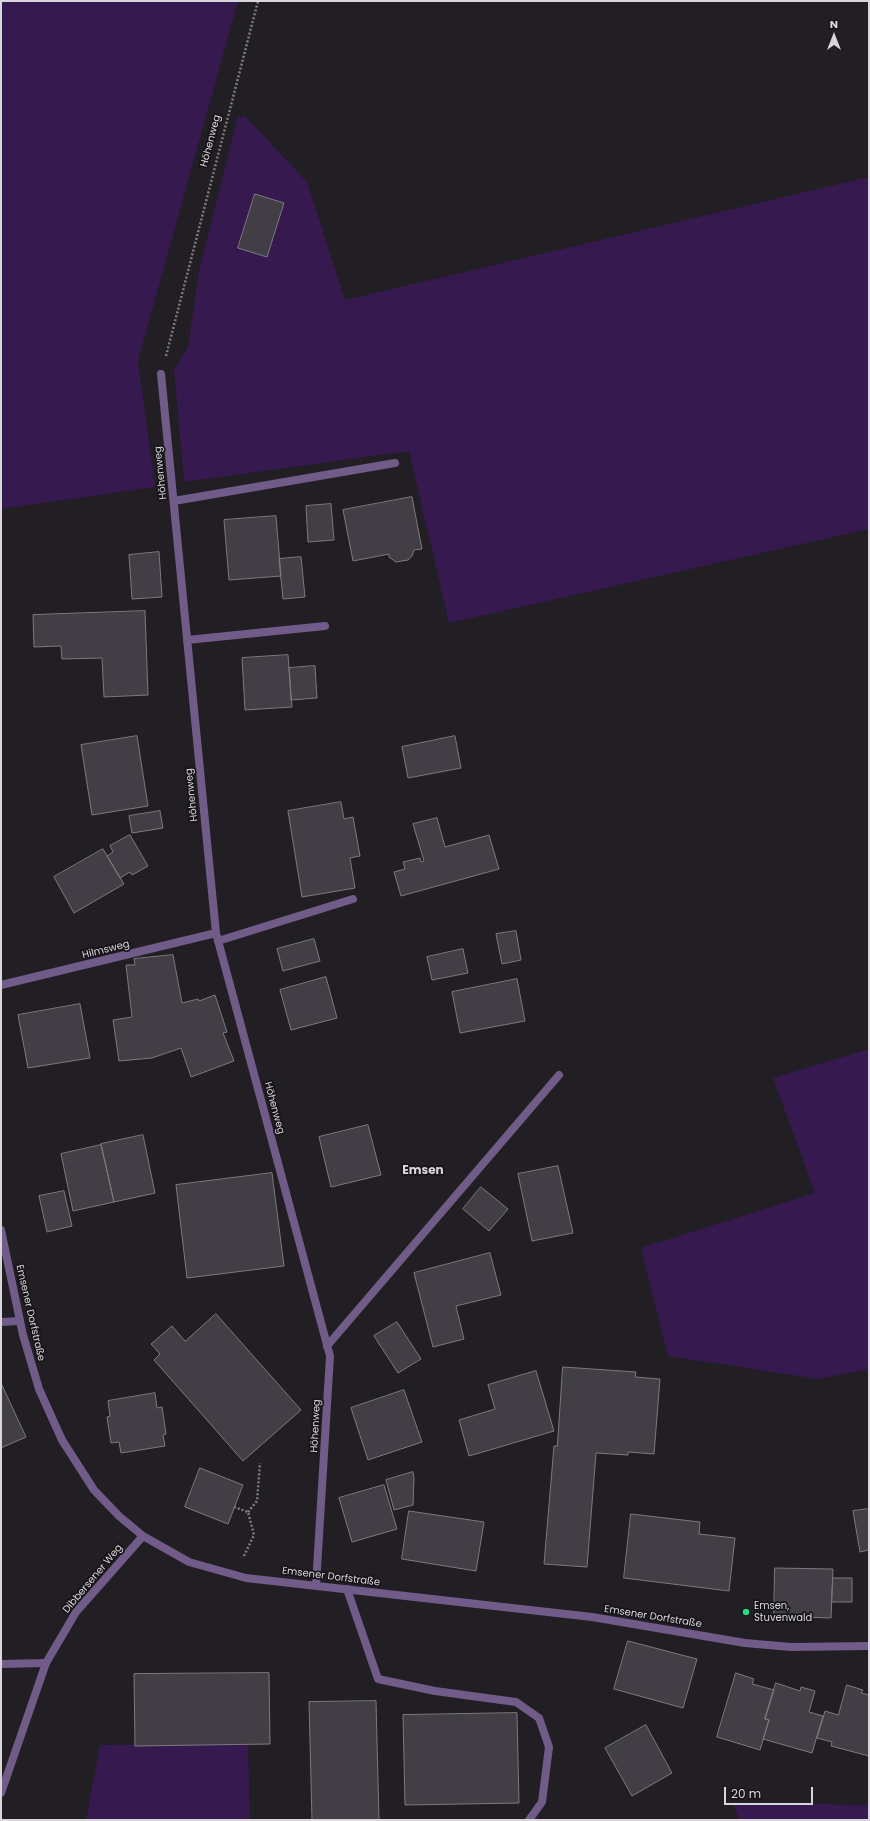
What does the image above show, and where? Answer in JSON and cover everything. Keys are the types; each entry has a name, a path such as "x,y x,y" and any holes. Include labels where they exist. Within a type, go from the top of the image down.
{"street":[{"name":"Höhenweg","path":"162,374 217,937 330,1356 316,1585"},
{"path":"174,501 395,463"},
{"path":"187,640 325,626"},
{"name":"Hilmsweg","path":"1,985 217,937 353,899"},
{"path":"327,1346 559,1074"},
{"name":"Emsener Dorfstraße","path":"1,1230 20,1321 39,1389 62,1440 94,1490 119,1516 143,1536 189,1562 246,1578 592,1617 745,1642 791,1646 869,1646"},
{"path":"1,1322 20,1321"},
{"name":"Dibbersener Weg","path":"1,1793 46,1663 76,1612 143,1536"},
{"path":"347,1589 378,1679 435,1691 516,1702 539,1718 549,1747 542,1802 529,1820"},
{"path":"1,1664 46,1663"}],"path":[{"name":"Höhenweg","path":"162,374 258,1"},
{"path":"248,1512 257,1501 260,1463"},
{"path":"234,1507 248,1512"},
{"path":"235,1575 254,1535 248,1512"}],"shaded area":[{"path":"1,1 238,1 138,361 155,487 1,509"},
{"path":"245,116 307,182 345,300 869,177 869,529 449,623 409,451 184,482 174,370 188,347 199,271 238,117"},
{"path":"869,1049 869,1369 818,1379 668,1356 641,1248 815,1193 773,1078"},
{"path":"248,1744 250,1820 86,1820 100,1745"},
{"path":"733,1803 869,1805 869,1820 739,1820"}],"building":[{"path":"255,194 284,203 267,257 238,248"},
{"path":"412,497 422,549 414,550 412,556 408,560 396,562 389,557 389,554 353,561 343,510"},
{"path":"331,504 334,540 308,542 306,506"},
{"path":"276,516 281,576 229,580 224,520"},
{"path":"159,552 162,597 132,599 129,555"},
{"path":"301,557 305,597 283,599 279,559"},
{"path":"145,611 148,695 104,697 102,658 62,659 61,646 34,647 33,615"},
{"path":"288,655 292,707 245,710 242,658"},
{"path":"315,666 317,698 291,700 289,668"},
{"path":"137,736 148,806 92,815 81,745"},
{"path":"455,736 461,768 408,778 402,747"},
{"path":"341,802 344,819 353,817 360,856 350,858 355,888 302,897 288,811"},
{"path":"160,811 163,828 132,833 129,816"},
{"path":"437,818 445,847 489,835 499,869 401,896 394,872 405,869 403,862 420,858 421,862 424,861 413,824"},
{"path":"130,835 148,866 132,875 130,872 120,878 107,856 113,852 110,846"},
{"path":"103,849 124,884 74,913 54,877"},
{"path":"516,931 521,960 502,964 496,934"},
{"path":"314,939 320,961 283,971 277,949"},
{"path":"463,949 468,973 432,980 427,957"},
{"path":"173,955 182,1003 198,999 199,1001 215,995 227,1032 223,1033 234,1061 191,1077 181,1048 152,1058 119,1061 113,1020 132,1017 126,965 135,965 134,959"},
{"path":"326,977 337,1018 291,1030 280,990"},
{"path":"517,979 525,1021 460,1033 452,992"},
{"path":"80,1004 90,1058 28,1068 18,1015"},
{"path":"368,1125 381,1175 331,1187 319,1137"},
{"path":"143,1135 155,1193 114,1202 101,1144"},
{"path":"101,1145 114,1202 73,1211 61,1154"},
{"path":"558,1166 573,1233 532,1241 518,1174"},
{"path":"272,1173 284,1266 187,1278 176,1185"},
{"path":"481,1187 508,1209 489,1231 463,1209"},
{"path":"64,1191 72,1226 47,1232 39,1196"},
{"path":"490,1253 501,1295 456,1306 464,1339 433,1347 414,1273"},
{"path":"216,1314 301,1410 243,1461 154,1360 160,1354 151,1344 172,1326 185,1341"},
{"path":"397,1322 421,1359 398,1373 374,1336"},
{"path":"563,1367 636,1372 635,1377 660,1379 654,1454 628,1452 628,1455 596,1453 587,1567 544,1564 554,1446 557,1446"},
{"path":"536,1371 554,1431 469,1456 459,1420 495,1409 488,1385"},
{"path":"1,1383 26,1437 1,1448"},
{"path":"404,1390 422,1442 368,1460 351,1408"},
{"path":"155,1393 157,1408 162,1407 166,1434 163,1435 165,1446 121,1453 119,1442 111,1443 107,1417 110,1416 108,1401"},
{"path":"200,1468 243,1485 228,1524 185,1507"},
{"path":"413,1472 413,1505 394,1510 386,1480"},
{"path":"384,1485 397,1529 352,1542 339,1498"},
{"path":"869,1509 869,1550 860,1552 853,1511"},
{"path":"409,1511 484,1522 476,1571 402,1559"},
{"path":"631,1514 700,1522 699,1534 735,1538 729,1591 624,1578"},
{"path":"775,1568 833,1569 831,1618 774,1616"},
{"path":"833,1578 852,1578 852,1602 832,1602"},
{"path":"628,1641 697,1659 683,1708 614,1689"},
{"path":"269,1673 270,1744 135,1746 134,1674"},
{"path":"736,1673 754,1679 752,1684 774,1690 765,1719 769,1720 760,1750 717,1737"},
{"path":"776,1683 800,1691 801,1687 815,1691 809,1712 823,1716 812,1753 763,1739 769,1720 765,1719"},
{"path":"847,1685 863,1690 861,1693 869,1695 869,1756 831,1746 832,1742 817,1738 825,1711 838,1715"},
{"path":"376,1701 379,1820 312,1820 309,1702"},
{"path":"517,1713 519,1803 405,1805 403,1715"},
{"path":"646,1725 672,1773 632,1796 605,1748"}],"place":[{"name":"Emsen, Stuvenwald","path":"746,1612"}],"district":[{"name":"Emsen","path":"423,1171"}]}
